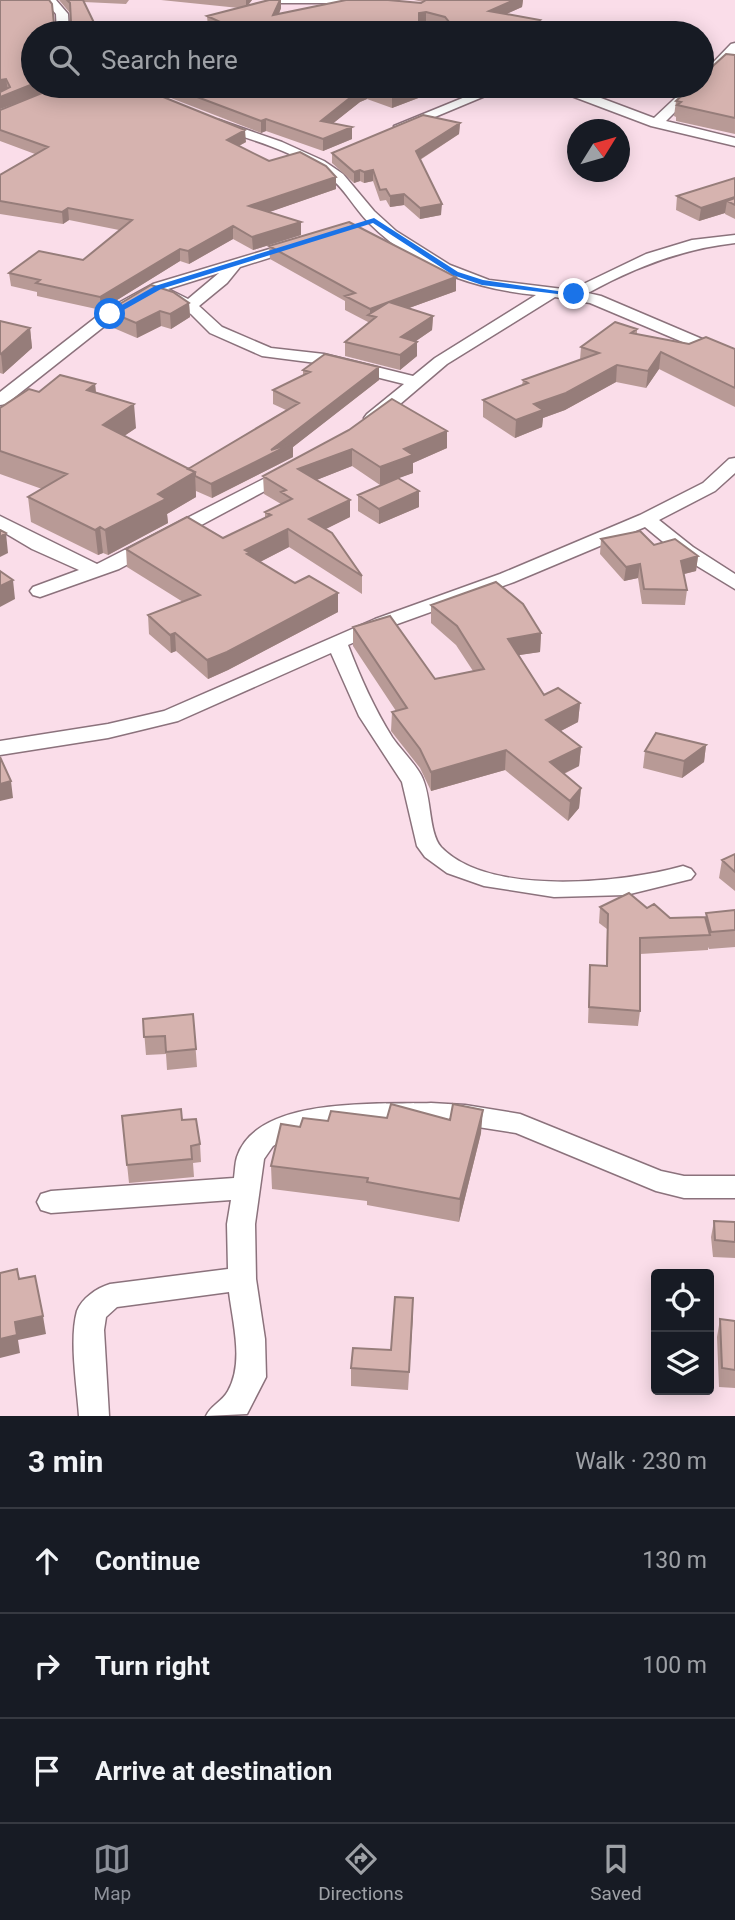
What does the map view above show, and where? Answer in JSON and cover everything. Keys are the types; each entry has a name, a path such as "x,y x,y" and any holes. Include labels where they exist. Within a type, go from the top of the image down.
{"street":[{"path":"51,0 62,13 62,21"},
{"path":"277,0 355,3"},
{"path":"714,68 735,47"},
{"path":"384,133 473,98"},
{"path":"588,98 656,123 735,142"},
{"path":"656,123 682,98"},
{"path":"209,120 314,162 333,173 350,190 368,222 456,274 482,282 574,294 617,308 735,359"},
{"path":"314,162 335,153"},
{"path":"574,294 615,271 646,259 699,241 735,239"},
{"path":"0,400 110,314 158,287 310,241"},
{"path":"189,306 222,280 233,266"},
{"path":"158,287 189,306 216,330 268,353 324,359 418,382"},
{"path":"363,425 441,361 552,292"},
{"path":"40,591 97,571 307,461"},
{"path":"0,748 108,731 171,716 383,623 507,578 647,519 709,487 735,463"},
{"path":"647,519 686,551 735,583"},
{"path":"0,522 39,545 97,571"},
{"path":"337,643 354,690 369,718 412,779 421,799 425,837 432,852 476,876 506,886 627,886 661,882 683,874"},
{"path":"221,1416 236,1405 251,1377 250,1339 242,1279 241,1224 251,1156 264,1139 287,1125 316,1118 431,1113 465,1115 520,1124 656,1180 684,1187 735,1187"},
{"path":"51,1202 245,1188"},
{"path":"94,1416 89,1330 92,1311 110,1296 242,1279"}],"building":[{"path":"0,0 49,0 54,21 21,21 21,89 0,97 0,92 10,87 6,79 0,80"},
{"path":"67,0 83,0 93,21 71,21 70,3"},
{"path":"269,0 280,0 273,15 346,0 421,3 426,0 514,0 489,11 540,20 448,21 445,17 426,12 419,13 419,21 218,21 207,16"},
{"path":"726,54 735,55 735,118 677,105 681,102 676,101 679,98 714,98 714,65"},
{"path":"30,98 166,98 245,130 227,140 269,161 300,152 326,166 336,177 249,206 301,222 252,237 233,226 188,251 180,249 100,297 36,283 40,280 9,273 39,251 83,260 132,220 68,208 62,212 0,201 0,175 48,147 0,130 0,110"},
{"path":"200,98 350,98 321,121 352,127 323,139 266,119 261,121"},
{"path":"423,115 460,123 416,151 442,204 420,208 404,194 390,196 386,189 380,190 373,170 354,172 332,153"},
{"path":"735,178 735,197 701,208 677,196"},
{"path":"349,222 456,277 370,309 345,296 355,293 269,246"},
{"path":"151,285 173,292 189,303 170,314 160,311 136,323 108,311"},
{"path":"389,302 433,316 401,337 417,342 400,355 345,342 376,317 368,315"},
{"path":"0,321 30,328 1,354 0,353"},
{"path":"615,322 637,329 631,333 689,344 706,337 735,349 735,388 661,352 648,371 617,365 566,393 534,404 543,410 516,420 483,400 528,383 523,380 599,353 581,347"},
{"path":"325,354 379,367 271,450 293,443 211,484 188,469 299,403 273,390 310,372 303,370"},
{"path":"60,375 95,384 87,390 134,404 103,425 195,472 158,494 166,499 105,530 100,527 95,530 28,497 67,474 0,451 0,408 29,389 39,392"},
{"path":"392,399 447,431 404,449 413,455 380,467 352,449 298,469 350,500 309,519 332,533 362,576 288,529 245,550 250,553 247,554 295,583 309,576 338,593 207,660 175,633 170,635 148,615 200,595 126,549 187,517 223,538 271,515 265,512 292,499 281,492 286,490 263,476 349,430"},
{"path":"398,478 419,491 379,509 358,495"},
{"path":"640,531 654,545 675,539 698,556 681,561 687,590 644,589 640,564 626,567 601,539"},
{"path":"0,571 13,580 0,586"},
{"path":"496,582 523,604 541,633 508,639 544,695 558,688 580,703 546,720 581,747 550,762 581,788 570,801 506,750 431,772 420,749 392,712 407,708 353,627 390,616 435,679 484,669 457,626 431,605"},
{"path":"656,733 706,745 684,761 645,751"},
{"path":"0,757 11,781 0,784"},
{"path":"735,854 735,872 722,860"},
{"path":"629,893 647,908 654,904 670,918 705,917 710,935 640,938 640,1011 589,1007 590,965 607,966 608,914 600,907"},
{"path":"735,910 735,930 711,932 706,913"},
{"path":"193,1014 196,1049 166,1052 165,1036 144,1037 143,1019"},
{"path":"391,1104 450,1120 453,1104 483,1110 460,1199 367,1182 368,1178 271,1166 281,1124 300,1127 303,1118 328,1121 331,1111 387,1118"},
{"path":"181,1109 182,1120 196,1119 200,1144 191,1146 192,1159 127,1165 122,1116"},
{"path":"714,1221 735,1222 735,1242 715,1240"},
{"path":"17,1269 19,1279 35,1276 43,1316 15,1322 17,1335 0,1339 0,1273"},
{"path":"395,1297 413,1298 409,1372 351,1368 353,1348 391,1350"},
{"path":"720,1319 735,1321 735,1370 722,1368"}],"route":[{"path":"110,314 158,287 233,266 374,220 388,232 456,274 482,282 574,294"}]}
